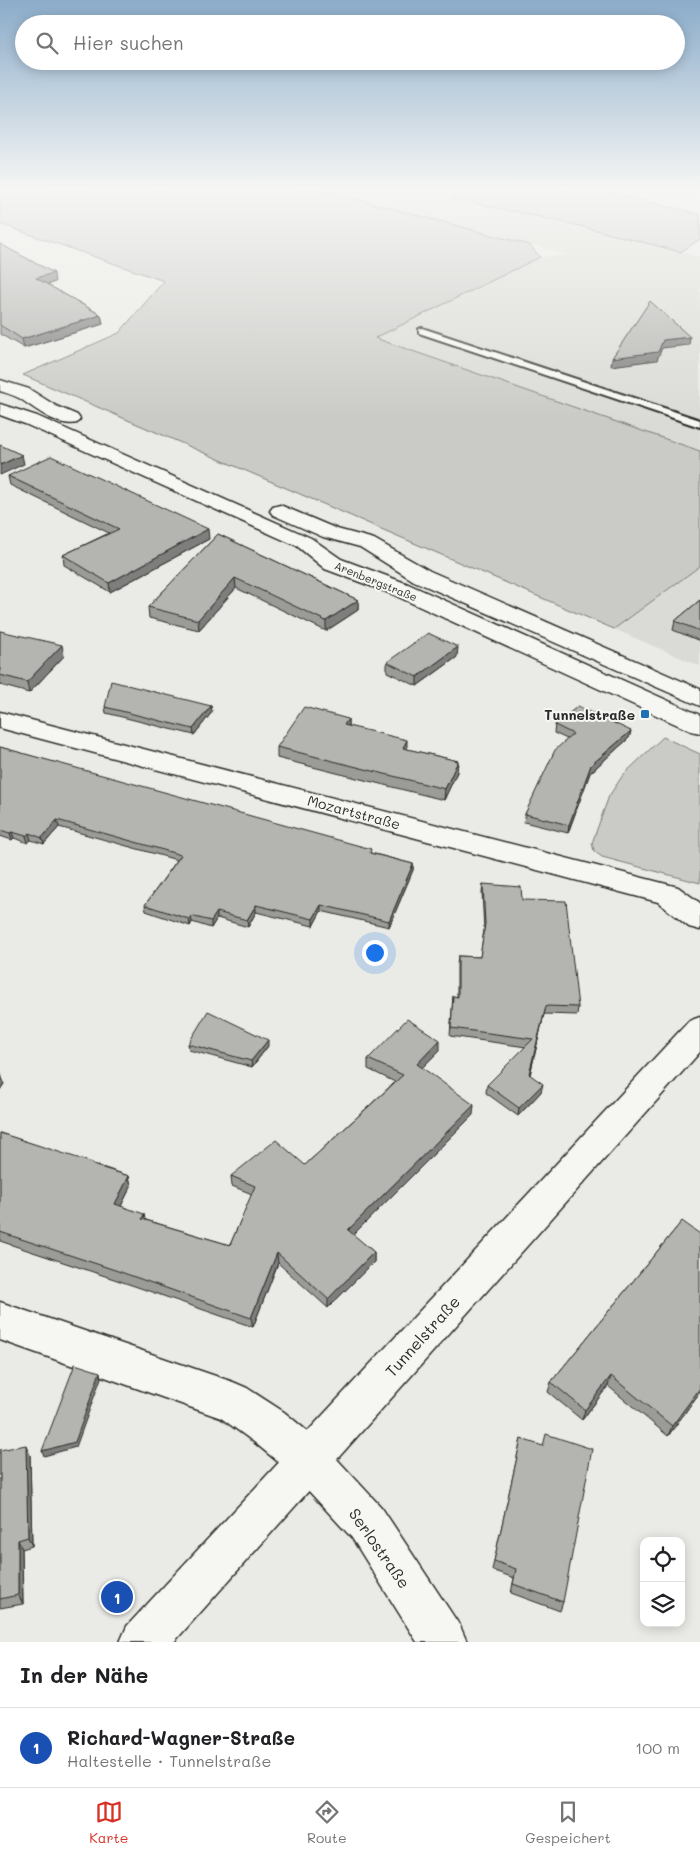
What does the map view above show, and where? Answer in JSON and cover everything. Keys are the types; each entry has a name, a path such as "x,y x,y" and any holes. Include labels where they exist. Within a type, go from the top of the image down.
{"street":[{"name":"Arenbergstraße","path":"0,386 23,393 50,410 330,533 367,544 422,576 700,698"},
{"name":"Arenbergstraße","path":"0,409 31,420 304,542 333,564 400,590 700,725"},
{"name":"Mozartstraße","path":"0,720 668,894 700,919"},
{"name":"Tunnelstraße","path":"144,1642 700,1030"},
{"name":"Serlostraße","path":"0,1321 233,1402 269,1427 309,1460 367,1523 444,1642"}],"lane":[{"path":"422,331 700,424"}],"shaded area":[{"path":"120,266 522,266 375,338 700,451 700,566 614,629 23,375 119,333 164,281"},
{"path":"522,266 700,266 700,451 374,338"},
{"path":"700,566 700,666 614,629"},
{"path":"663,737 700,754 700,883 602,857 594,851 592,843 609,796 623,775"}],"building":[{"path":"0,266 40,266 54,273 36,278 101,315 22,339 0,325"},
{"path":"650,301 690,337 663,340 658,352 612,358"},
{"path":"0,445 22,455 0,465"},
{"path":"51,456 208,529 109,583 63,555 119,529 8,476"},
{"path":"218,534 358,600 326,621 235,578 198,620 148,607"},
{"path":"700,600 700,631 675,621"},
{"path":"0,631 62,645 27,682 0,675"},
{"path":"428,633 458,647 417,677 387,662"},
{"path":"111,681 211,706 193,729 105,707"},
{"path":"578,706 631,731 591,765 569,825 525,814 555,750 573,734 555,725"},
{"path":"304,707 348,719 344,725 407,740 403,748 458,761 445,789 277,747"},
{"path":"0,747 371,849 370,853 413,864 389,921 321,905 313,919 256,905 247,920 217,912 211,921 191,916 189,919 145,905 181,855 57,820 42,838 29,833 26,836 0,830"},
{"path":"483,884 521,887 522,900 566,901 578,1007 546,1006 529,1074 543,1084 519,1108 487,1085 533,1039 451,1028 453,996 458,997 458,956 480,957 485,924"},
{"path":"208,1011 268,1040 251,1061 188,1044"},
{"path":"407,1019 440,1040 417,1064 474,1105 348,1230 374,1252 328,1299 277,1253 251,1318 0,1232 0,1133 129,1176 115,1204 144,1214 142,1219 230,1245 255,1186 231,1176 276,1140 305,1165 403,1075 368,1059"},
{"path":"682,1221 700,1234 700,1388 672,1426 611,1376 585,1410 551,1382"},
{"path":"75,1364 100,1372 75,1442 42,1451"},
{"path":"546,1434 592,1449 563,1602 513,1584 516,1569 494,1561 521,1439 543,1446"},
{"path":"26,1445 28,1537 18,1540 18,1595 0,1599 0,1450"}],"place":[{"name":"Tunnelstraße","path":"645,714"},
{"name":"Richard-Wagner-Straße","path":"117,1597"}]}
